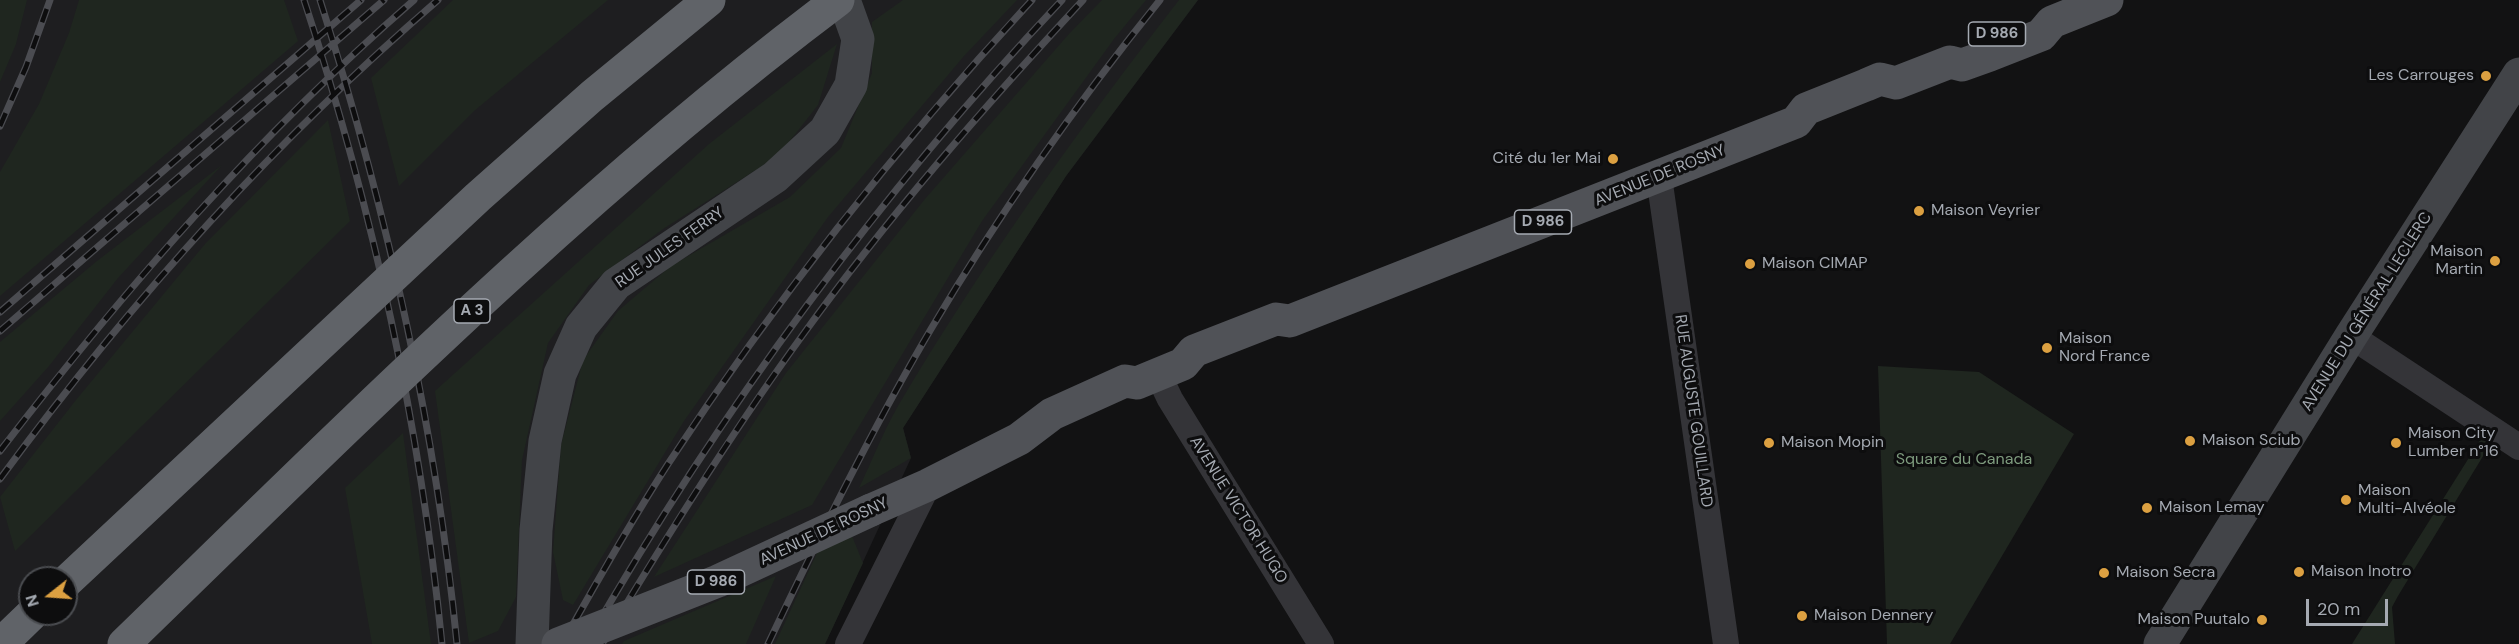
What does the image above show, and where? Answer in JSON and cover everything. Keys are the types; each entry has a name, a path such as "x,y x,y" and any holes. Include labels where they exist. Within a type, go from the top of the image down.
{"highway":[{"path":"78,571 478,197 592,96 709,0"},
{"name":"A 3","path":"124,644 436,343 573,219 731,83 838,0"},
{"path":"1,644 20,626"}],"main road":[{"name":"AVENUE DE ROSNY","path":"558,644 718,581 928,485 1019,439 1052,414 1100,391 1125,381 1200,368 1281,334 1290,321 1796,122 1810,125 1887,96 1896,82 1950,62 1962,65 2042,35 2052,22 2107,0"}],"street":[{"name":"RUE JULES FERRY","path":"532,644 536,531 545,441 560,374 581,327 615,284 775,177 825,131 851,85 858,39 844,0"},
{"name":"AVENUE DU GÉNÉRAL LECLERC","path":"2160,644 2351,336 2519,74"},
{"name":"RUE AUGUSTE GOUILLARD","path":"1659,177 1726,644"},
{"path":"2351,336 2519,447"},
{"name":"AVENUE VICTOR HUGO","path":"1160,374 1170,399 1320,644"},
{"path":"848,644 928,485"}],"shaded area":[{"path":"0,0 1198,0 1066,176 903,428 911,458 825,644 0,644"}],"green space":[{"path":"0,0 27,0 16,44 0,82"},
{"path":"79,0 284,0 298,41 0,296 0,172 39,104 69,33"},
{"path":"453,0 608,0 474,111 399,186 371,78"},
{"path":"903,0 1017,0 964,56 828,217 684,421 573,605 563,600 553,552 561,445 583,360 618,311 671,266 790,197 841,148 872,73 872,22"},
{"path":"1102,0 1146,0 1114,39 982,221 812,505 654,577 786,373 925,199 1068,35"},
{"path":"1179,0 1198,0 1066,176 903,428 911,458 859,488 898,406 997,249 1104,98"},
{"path":"837,44 818,105 778,156 663,229 589,285 548,343 522,460 516,597 498,631 469,643 435,391 709,144"},
{"path":"328,120 350,221 15,551 0,497 76,400 205,244"},
{"path":"222,165 118,278 49,366 0,421 0,342 97,261"},
{"name":"Square du Canada","path":"1878,366 1979,372 2074,434 1950,644 1887,644"},
{"path":"403,433 431,644 372,644 345,488"},
{"path":"2482,437 2491,443 2392,607 2395,644 2352,644"},
{"path":"852,536 863,563 825,644 775,644 817,553"},
{"path":"776,576 746,644 622,644 624,641"}],"railway":[{"path":"0,126 26,67 50,0"},
{"path":"304,0 352,158 391,318 421,480 442,644"},
{"path":"320,0 367,158 405,318 436,480 457,644"},
{"path":"0,312 361,0"},
{"path":"0,331 384,0"},
{"path":"0,451 96,331 196,215 302,104 414,0"},
{"path":"0,479 99,350 205,227 318,110 438,0"},
{"path":"562,644 668,464 795,283 886,167 1032,0"},
{"path":"586,644 691,473 805,308 929,150 1062,0"},
{"path":"602,644 724,449 775,373 834,292 937,164 1083,0"},
{"path":"768,644 867,445 909,367 957,286 1039,160 1160,0"}],"place":[{"name":"Les Carrouges","path":"2486,76"},
{"name":"Cité du 1er Mai","path":"1613,159"},
{"name":"Maison Veyrier","path":"1919,211"},
{"name":"Maison Martin","path":"2495,261"},
{"name":"Maison CIMAP","path":"1750,264"},
{"name":"Maison Nord France","path":"2047,348"},
{"name":"Maison Sciub","path":"2190,441"},
{"name":"Maison Mopin","path":"1769,443"},
{"name":"Maison City Lumber n°16","path":"2396,443"},
{"name":"Maison Multi-Alvéole","path":"2346,500"},
{"name":"Maison Lemay","path":"2147,508"},
{"name":"Maison Inotro","path":"2299,572"},
{"name":"Maison Secra","path":"2104,573"},
{"name":"Maison Dennery","path":"1802,616"},
{"name":"Maison Puutalo","path":"2262,620"}]}
